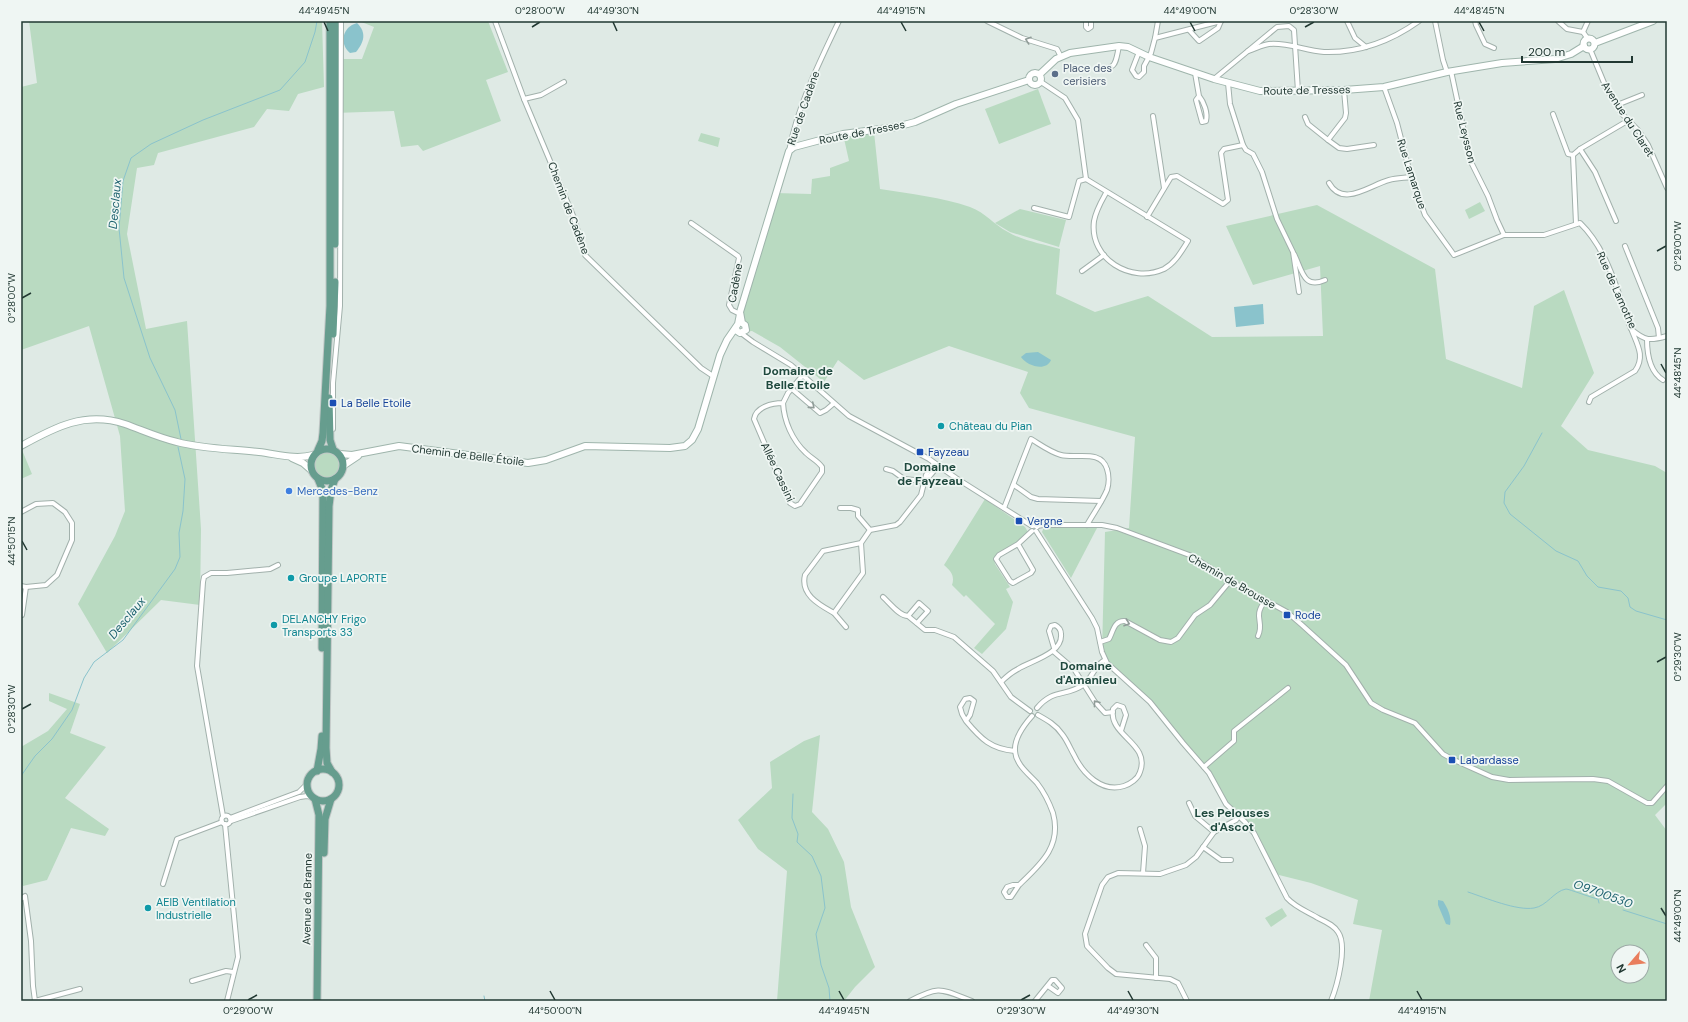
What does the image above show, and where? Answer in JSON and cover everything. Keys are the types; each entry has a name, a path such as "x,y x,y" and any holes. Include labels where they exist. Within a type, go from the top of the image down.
{"main road":[{"path":"317,771 322,739 323,488 311,470 310,465 322,441 330,306 330,21"},
{"path":"333,449 330,440 329,405 335,302 335,21"},
{"path":"315,453 325,448 333,449 340,454 343,466 339,476 335,479 332,485 329,506 326,711 327,763 337,777 339,786 336,794 331,799 323,801 314,798 309,791 308,783 311,775 317,771 325,770 332,772"},
{"path":"318,479 327,481 335,479"},
{"name":"Avenue de Branne","path":"314,798 319,815 317,1001"},
{"name":"Avenue de Branne","path":"322,1001 324,832 327,808 331,799"}],"street":[{"path":"333,441 333,383 340,306 340,21"},
{"name":"Chemin de Cadène","path":"495,21 524,99 574,218 585,255 701,368 713,376"},
{"name":"Rue de Cadène","path":"788,151 811,79 839,21"},
{"path":"987,21 1022,38 1057,49 1061,57"},
{"path":"1086,21 1086,27 1088,29 1091,27 1091,21"},
{"path":"1139,52 1132,70 1136,76 1143,75 1144,66 1156,38 1158,21"},
{"path":"1156,38 1220,21"},
{"path":"1189,30 1199,41 1218,28 1220,21"},
{"path":"1346,21 1355,38 1366,47"},
{"path":"1248,51 1268,44 1281,44 1323,52 1347,51 1366,47 1393,37 1419,21"},
{"name":"Rue Leysson","path":"1435,21 1443,60 1449,72 1470,160 1488,196 1496,220 1504,235"},
{"path":"1475,21 1485,44 1494,48"},
{"path":"1558,21 1568,29 1583,32 1588,39 1592,39 1595,43"},
{"path":"1583,32 1588,21"},
{"path":"1588,39 1584,41 1587,48 1594,47 1595,43 1651,21"},
{"path":"1214,79 1277,27 1289,26 1294,30 1298,92"},
{"path":"1096,70 1110,69 1116,64 1119,46"},
{"name":"Route de Tresses","path":"1040,74 1056,59 1070,53 1119,46 1128,47 1149,57 1214,79 1260,92 1344,90 1384,87 1449,72 1502,63 1555,59 1587,48"},
{"name":"Avenue du Claret","path":"1587,48 1607,90 1648,144 1667,188"},
{"path":"1036,72 1040,74 1042,78 1041,82 1038,85 1034,85 1029,80 1032,73 1036,72"},
{"path":"1196,73 1199,96 1202,100 1207,117 1206,120 1202,122 1196,100 1199,96"},
{"name":"Route de Tresses","path":"788,151 794,147 842,134 896,127 915,122 956,104 1029,80"},
{"path":"524,99 541,95 564,82"},
{"path":"1041,82 1065,98 1076,117 1086,179 1106,193 1188,242 1177,259 1165,268 1151,273 1134,274 1121,270 1109,261 1100,249 1094,234 1094,222 1097,210 1106,193"},
{"path":"1228,83 1230,104 1244,145 1246,150 1253,154 1262,172 1277,219 1304,277 1313,284 1325,280"},
{"name":"Rue Lamarque","path":"1384,87 1397,123 1411,177 1425,214 1454,255 1504,235"},
{"path":"1328,140 1345,118 1344,90"},
{"path":"1617,105 1642,95"},
{"path":"1553,114 1568,154 1573,155"},
{"path":"1153,116 1164,188"},
{"path":"1305,117 1308,124 1339,148 1347,149 1374,144"},
{"path":"1573,155 1580,149 1629,120"},
{"path":"1147,217 1171,177 1176,176 1223,204 1228,200 1221,153 1224,149 1244,145"},
{"path":"1580,149 1595,172 1616,221"},
{"path":"788,151 740,314 740,328 749,338 787,362 833,404 849,416 936,464 1034,528 1092,618 1097,628 1105,660 1150,702 1204,767 1214,781 1224,802 1249,825 1287,898 1294,905 1331,925 1340,936 1342,951 1335,990 1331,1001"},
{"path":"1504,235 1544,235 1576,224 1573,155"},
{"path":"1329,183 1333,190 1344,194 1357,194 1390,180 1411,177"},
{"path":"1034,208 1069,217 1079,181 1086,179"},
{"name":"Cadène","path":"691,223 739,257 729,305 732,310 740,314"},
{"name":"Rue de Lamothe","path":"1576,224 1580,223 1587,230 1598,246 1608,265 1631,329 1639,336 1650,341 1667,336"},
{"path":"1625,246 1658,328 1659,338"},
{"path":"1293,252 1299,292"},
{"path":"1082,271 1104,255"},
{"name":"Chemin de Belle Étoile","path":"340,454 349,455 399,446 528,463 546,460 584,446 670,448 685,446 692,440 698,429 720,354 727,340 740,328"},
{"path":"1590,402 1591,397 1635,371 1640,364 1641,354 1631,329"},
{"path":"1638,346 1646,339"},
{"path":"1646,339 1647,352 1650,361 1658,377 1663,380"},
{"path":"783,403 803,375"},
{"path":"792,389 820,413 833,404"},
{"name":"Allée Cassini","path":"783,403 785,417 793,436 805,452 822,467 820,474 800,504 794,506 790,503 754,419 754,416 760,408 783,403"},
{"path":"21,446 47,431 65,424 96,419 118,422 168,440 186,444 287,456 304,457 315,453"},
{"path":"1004,508 1014,485 1026,448 1031,439 1052,452 1069,456 1091,456 1100,459 1106,466 1109,473 1107,490 1087,525"},
{"name":"Chemin de Belle Étoile","path":"343,466 351,460 368,452"},
{"path":"287,456 303,463 311,470"},
{"path":"834,613 863,572 861,543 870,530 896,525 900,522 921,495 926,475 936,464"},
{"path":"886,469 893,471 904,479 924,481"},
{"path":"1014,485 1031,497 1038,499 1101,501"},
{"path":"21,512 36,504 53,503 65,512 72,524 72,540 57,575 46,585 23,586 22,615"},
{"path":"840,508 851,508 858,510 858,516 870,530"},
{"name":"Chemin de Brousse","path":"1034,528 1041,525 1102,525 1117,528 1192,556 1230,581 1287,612 1346,665 1371,703 1383,710 1415,723 1443,754 1492,777 1509,780 1592,779 1608,781 1647,803 1652,803 1667,786"},
{"path":"1018,544 1033,570 1031,573 1013,583 1010,581 996,559 1018,544 1034,528"},
{"path":"846,627 834,613 812,600 804,583 805,575 823,551 861,543"},
{"path":"227,1001 233,972 238,958 223,816 197,666 203,582 204,577 211,573 270,569 278,565"},
{"path":"1100,642 1109,639 1115,624 1121,621 1125,621 1160,640 1172,642 1178,638 1195,615 1210,605 1230,581"},
{"path":"883,597 898,612 908,616 925,630 935,630 954,637 993,671 1011,697 1030,711 1032,716"},
{"path":"1258,636 1261,629 1258,615 1260,608 1265,601"},
{"path":"908,616 920,603 928,610 917,623"},
{"path":"1001,682 1019,668 1036,661 1053,649 1060,643 1060,628 1055,625 1051,626 1048,631 1053,649 1074,670 1095,702 1105,713 1112,712"},
{"path":"1030,711 1033,708 1037,708 1051,696 1077,689 1090,679 1097,665 1105,660"},
{"path":"1204,767 1234,741 1234,731 1285,689"},
{"path":"966,721 974,704 974,701 970,698 965,699 960,707 966,721 984,741 997,748 1015,751"},
{"path":"1019,885 1031,875 1046,857 1051,848 1055,833 1054,819 1047,799 1041,788 1020,764 1015,751 1016,742 1023,726 1032,716 1034,717 1038,715 1049,721 1062,733 1074,756 1085,772 1096,782 1106,787 1116,788 1128,785 1138,776 1142,760 1137,748 1121,731 1113,720 1112,712 1114,707 1117,705 1121,706 1125,710 1125,720 1121,731"},
{"path":"1037,708 1038,715"},
{"path":"163,884 177,840 223,823 228,824 231,819 299,792 308,783"},
{"path":"231,819 300,797 307,796 314,798"},
{"path":"1189,803 1194,816 1214,832"},
{"path":"223,816 227,815 231,819"},
{"path":"1187,1001 1178,983 1170,979 1116,974 1087,946 1085,934 1102,885 1108,877 1118,873 1160,874 1182,867 1193,860 1214,832 1236,820 1239,816"},
{"path":"1140,828 1145,846 1143,873"},
{"path":"1203,847 1221,860 1231,860"},
{"path":"23,898 31,941 35,1001 80,989"},
{"path":"1146,945 1156,958 1156,978"},
{"path":"192,981 226,971 233,972"},
{"path":"1035,1001 1048,986"},
{"path":"910,1001 927,992 938,989 972,1001"}],"green space":[{"path":"29,21 322,21 324,87 298,94 289,111 267,109 254,127 158,153 154,165 137,168 127,234 146,329 187,321 201,529 200,605 161,600 107,653 78,604 115,536 125,511 120,436 89,326 21,350 21,87 37,83"},
{"path":"359,21 488,21 508,72 486,80 501,121 423,151 418,145 401,147 394,111 334,113 335,59 362,59 374,27"},
{"path":"1038,89 1051,124 999,144 985,109"},
{"path":"874,132 880,189 937,198 976,209 1003,229 1014,235 1060,249 1056,294 1095,312 1148,296 1212,337 1323,336 1320,266 1253,285 1226,226 1317,205 1435,269 1446,359 1522,388 1534,306 1564,290 1594,373 1561,426 1588,450 1655,466 1667,473 1667,803 1655,815 1667,831 1667,1001 1369,1001 1382,930 1353,924 1358,900 1311,883 1275,874 1257,838 1230,808 1214,781 1150,702 1114,670 1102,652 1105,532 1129,528 1135,437 1029,408 1020,393 1028,372 949,346 864,380 838,360 824,382 780,347 752,331 744,332 740,312 775,193 811,194 812,179 830,176 830,168 849,161 843,134"},
{"path":"701,133 720,138 718,147 698,141"},
{"path":"1480,202 1485,211 1469,219 1465,210"},
{"path":"1020,209 1066,220 1059,247 1010,232 995,223"},
{"path":"22,450 32,474 21,479 21,451"},
{"path":"326,452 335,456 339,465 335,474 326,478 317,474 313,465 317,456"},
{"path":"985,499 1025,527 1028,532 1020,540 994,558 995,564 1010,587 1006,589 1013,602 1006,629 982,654 974,648 995,624 966,595 964,597 952,585 952,574 944,565"},
{"path":"1044,527 1097,528 1071,578 1042,532"},
{"path":"49,693 80,704 70,733 106,747 65,798 109,829 105,836 71,828 47,880 23,886 21,883 21,747 48,731 67,709 49,701"},
{"path":"820,735 812,812 828,829 844,862 851,907 875,967 855,987 844,1001 777,1001 787,871 758,849 738,820 772,788 770,762 804,741"},
{"path":"1282,908 1287,916 1271,927 1265,918"}],"water":[{"path":"357,23 362,30 363,38 361,45 356,52 350,53 344,45 344,36 348,28"},
{"path":"1263,304 1264,324 1236,327 1234,307"},
{"path":"1038,352 1051,360 1049,364 1041,367 1032,365 1021,357 1026,353"},
{"path":"1438,900 1443,901 1448,909 1450,915 1450,925 1446,924 1438,905"}],"waterway":[{"name":"Desclaux","path":"181,439 175,410 150,358 124,278 119,228 123,181 131,158 151,144 203,120 280,90 305,62 317,21"},
{"path":"1542,433 1524,466 1505,492 1504,503 1510,514 1556,551 1578,561 1587,576 1598,587 1621,591 1628,598 1630,607 1636,611 1667,620"},
{"name":"Desclaux","path":"21,776 35,756 52,739 72,710 84,678 94,662 123,640 175,569 180,557 179,533 183,511 185,479 178,447"},
{"path":"793,794 792,818 798,834 797,842 812,856 821,876 825,908 816,934 821,965 829,988 830,1001"},
{"name":"O9700530","path":"1468,892 1519,908 1539,907 1562,890 1566,889 1598,899 1599,903"},
{"name":"O9700530","path":"1623,910 1667,924"},
{"path":"484,996 485,1001"}],"place":[{"name":"Place des cerisiers","path":"1055,74"},
{"name":"La Belle Etoile","path":"333,403"},
{"name":"Château du Pian","path":"941,426"},
{"name":"Fayzeau","path":"920,452"},
{"name":"Mercedes-Benz","path":"289,491"},
{"name":"Vergne","path":"1019,521"},
{"name":"Groupe LAPORTE","path":"291,578"},
{"name":"Rode","path":"1287,615"},
{"name":"DELANCHY Frigo Transports 33","path":"274,625"},
{"name":"Labardasse","path":"1452,760"},
{"name":"AEIB Ventilation Industrielle","path":"148,908"}],"district":[{"name":"Domaine de Belle Etoile","path":"798,378"},
{"name":"Domaine de Fayzeau","path":"930,474"},
{"name":"Domaine d'Amanieu","path":"1086,673"},
{"name":"Les Pelouses d'Ascot","path":"1232,820"}]}
